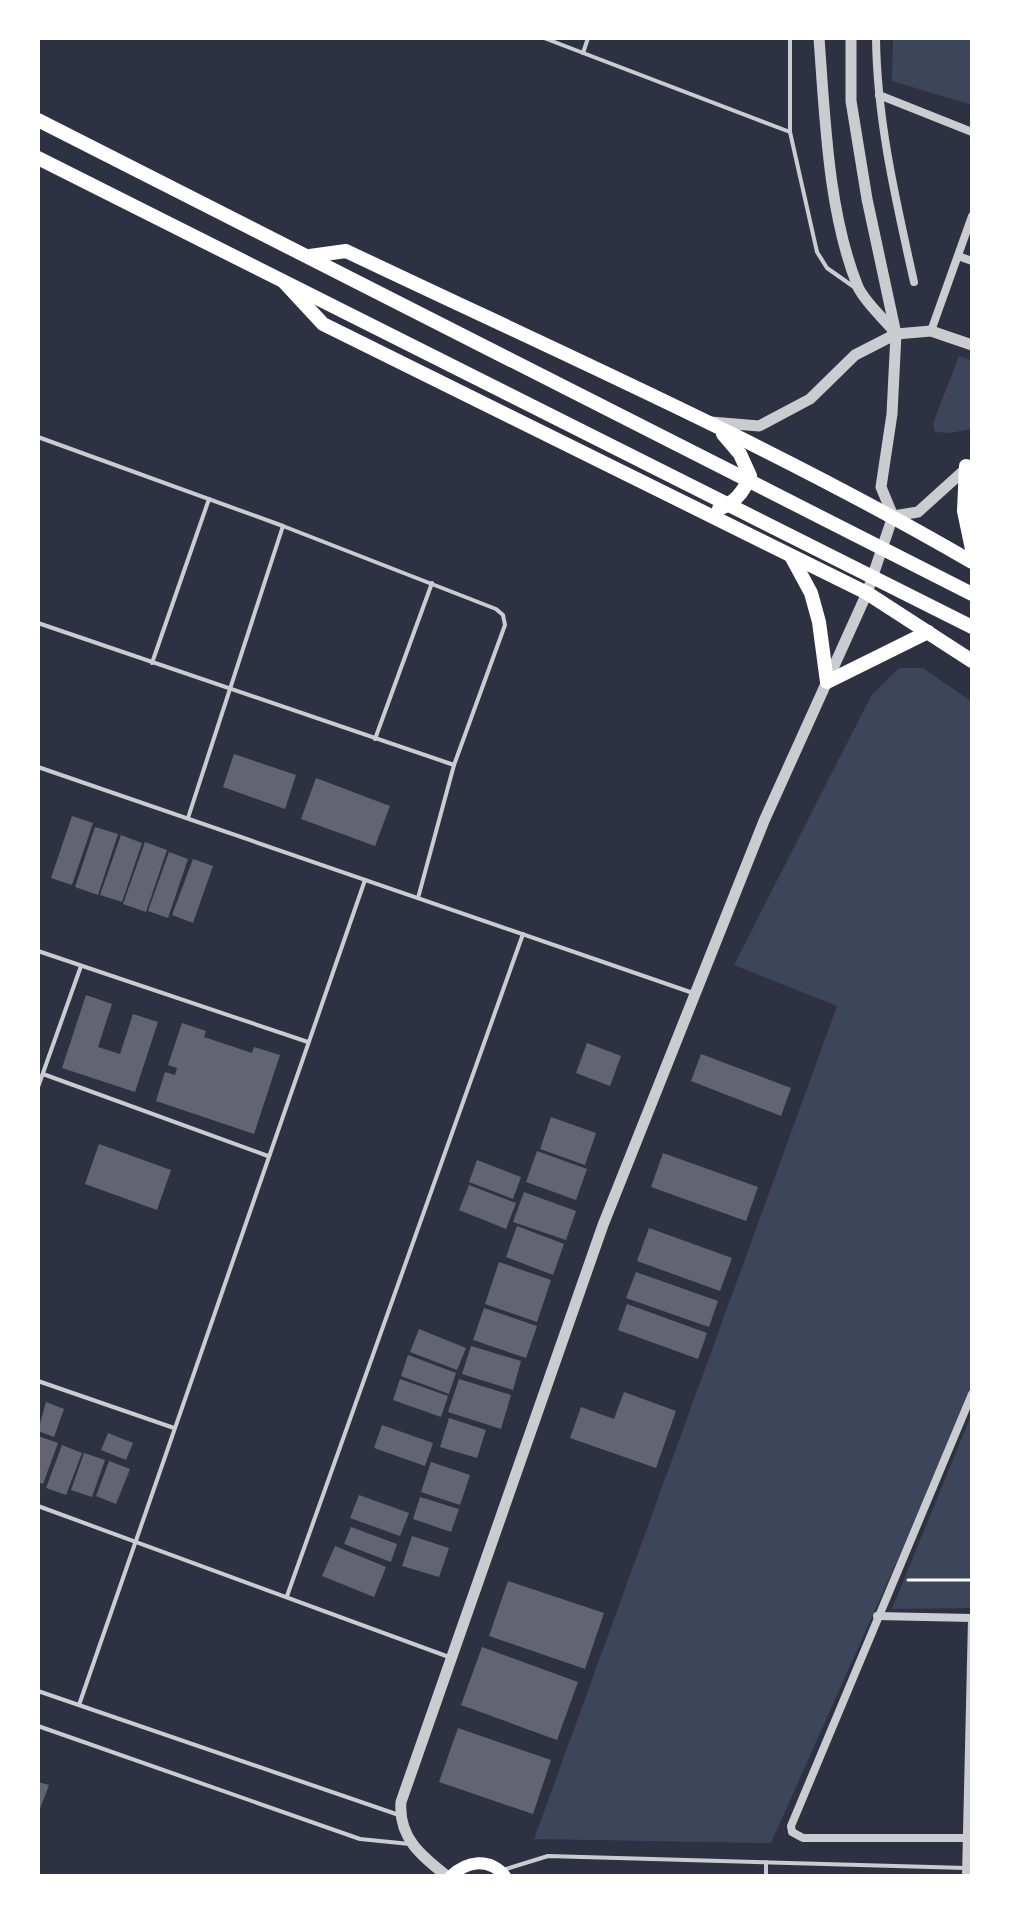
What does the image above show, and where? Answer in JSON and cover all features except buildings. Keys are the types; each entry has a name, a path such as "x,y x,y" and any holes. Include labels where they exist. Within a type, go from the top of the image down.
{"main road":[{"path":"38,120 972,594"},
{"path":"38,158 972,627"},
{"path":"310,256 346,251 707,421 893,516 972,562"},
{"path":"282,280 323,324 867,593 972,661"},
{"path":"700,511 722,509 734,501 744,492 750,476 731,441 707,421"},
{"path":"969,465 964,511 972,549"},
{"path":"791,556 811,593 819,622 827,682 928,632"},
{"path":"449,1876 473,1863 488,1864 503,1873"}],"street":[{"path":"819,38 836,200 844,242 860,290 896,334"},
{"path":"449,1876 420,1856 412,1844 400,1815 401,1802 603,1225 764,821 867,593 893,516 881,487 892,414 896,334 867,199 851,101 851,38"},
{"path":"876,38 879,95 891,177 914,282"},
{"path":"879,95 972,132"},
{"path":"931,331 972,216"},
{"path":"958,256 972,261"},
{"path":"707,421 759,426 810,399 855,355 896,334 931,331 972,345"},
{"path":"893,516 918,512 969,465"},
{"path":"967,1838 803,1838 792,1832 791,1826 972,1394"},
{"path":"877,1616 972,1619 968,1871"}],"lane":[{"path":"544,38 790,132"},
{"path":"583,53 588,38"},
{"path":"790,38 790,132 817,252 827,268 860,290"},
{"path":"38,437 432,583 496,609 503,615 505,625 454,765 418,898"},
{"path":"152,663 210,499"},
{"path":"188,818 283,526"},
{"path":"375,740 432,583"},
{"path":"38,623 454,765"},
{"path":"38,767 695,993"},
{"path":"79,1705 365,880"},
{"path":"287,1596 523,934"},
{"path":"38,951 308,1042"},
{"path":"38,1087 81,966"},
{"path":"43,1074 268,1156"},
{"path":"38,1381 174,1428"},
{"path":"38,1506 451,1658"},
{"path":"38,1691 400,1815"},
{"path":"38,1726 360,1839 412,1844"},
{"path":"503,1873 548,1856 968,1871"},
{"path":"766,1862 766,1876"}],"path":[{"path":"894,1580 972,1580"}],"shaded area":[{"path":"893,38 972,38 972,105 892,81"},
{"path":"959,356 972,360 972,429 935,432 933,423"},
{"path":"899,668 923,668 972,702 972,1393 771,1843 534,1839 837,1006 734,965 871,696"},
{"path":"972,1413 972,1608 892,1609"}]}
